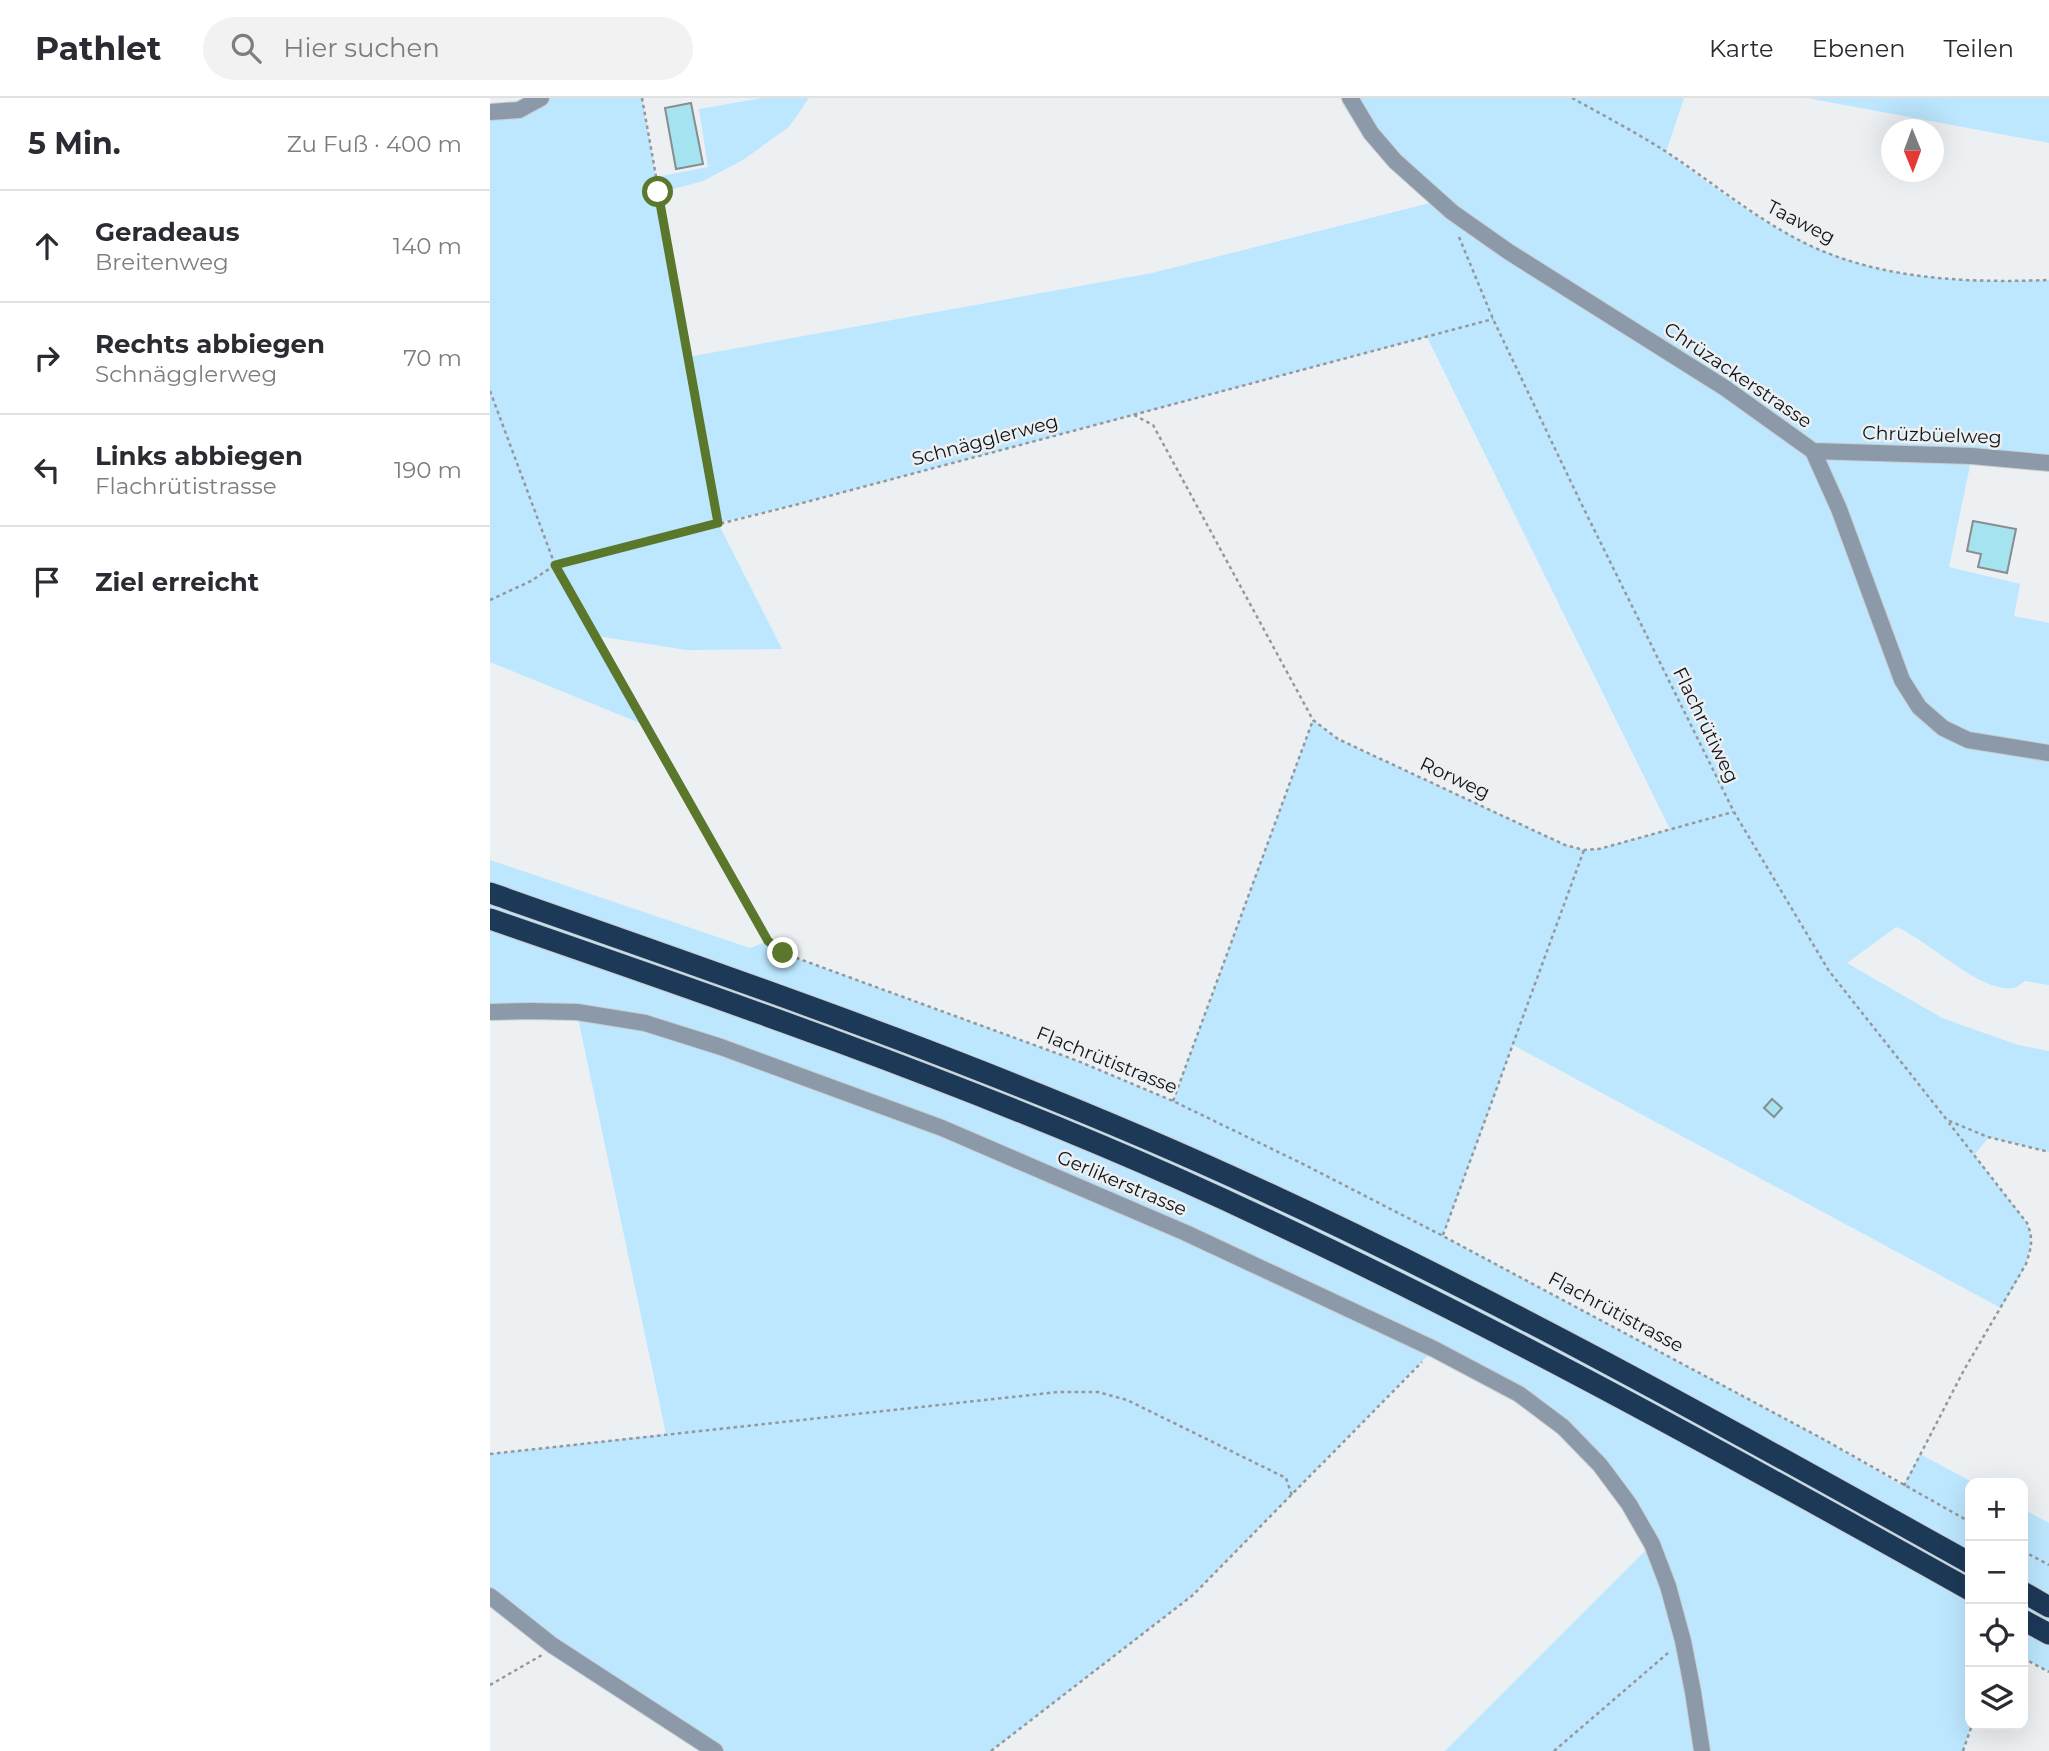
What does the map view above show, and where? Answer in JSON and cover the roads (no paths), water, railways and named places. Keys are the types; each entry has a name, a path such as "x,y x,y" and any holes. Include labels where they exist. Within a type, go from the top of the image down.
{"highway":[{"path":"490,893 893,1037 1099,1119 1258,1189 1438,1275 1609,1364 1965,1560"},
{"path":"490,919 777,1019 935,1078 1094,1142 1251,1212 1516,1341 1965,1587"},
{"path":"2028,1595 2049,1607"},
{"path":"2028,1623 2049,1634"}],"street":[{"path":"490,112 519,110 541,98"},
{"name":"Chrüzackerstrasse","path":"1350,98 1371,133 1395,161 1452,212 1509,252 1725,388 1813,451 1839,509 1902,680 1919,707 1943,729 1968,740 2049,753"},
{"name":"Chrüzbüelweg","path":"1813,451 1972,456 2049,463"},
{"name":"Gerlikerstrasse","path":"490,1012 577,1013 645,1023 721,1047 942,1128 1186,1233 1434,1349 1519,1394 1563,1427 1600,1465 1629,1504 1655,1550 1683,1641 1702,1751"},
{"path":"490,1597 552,1645 715,1751"}]}
